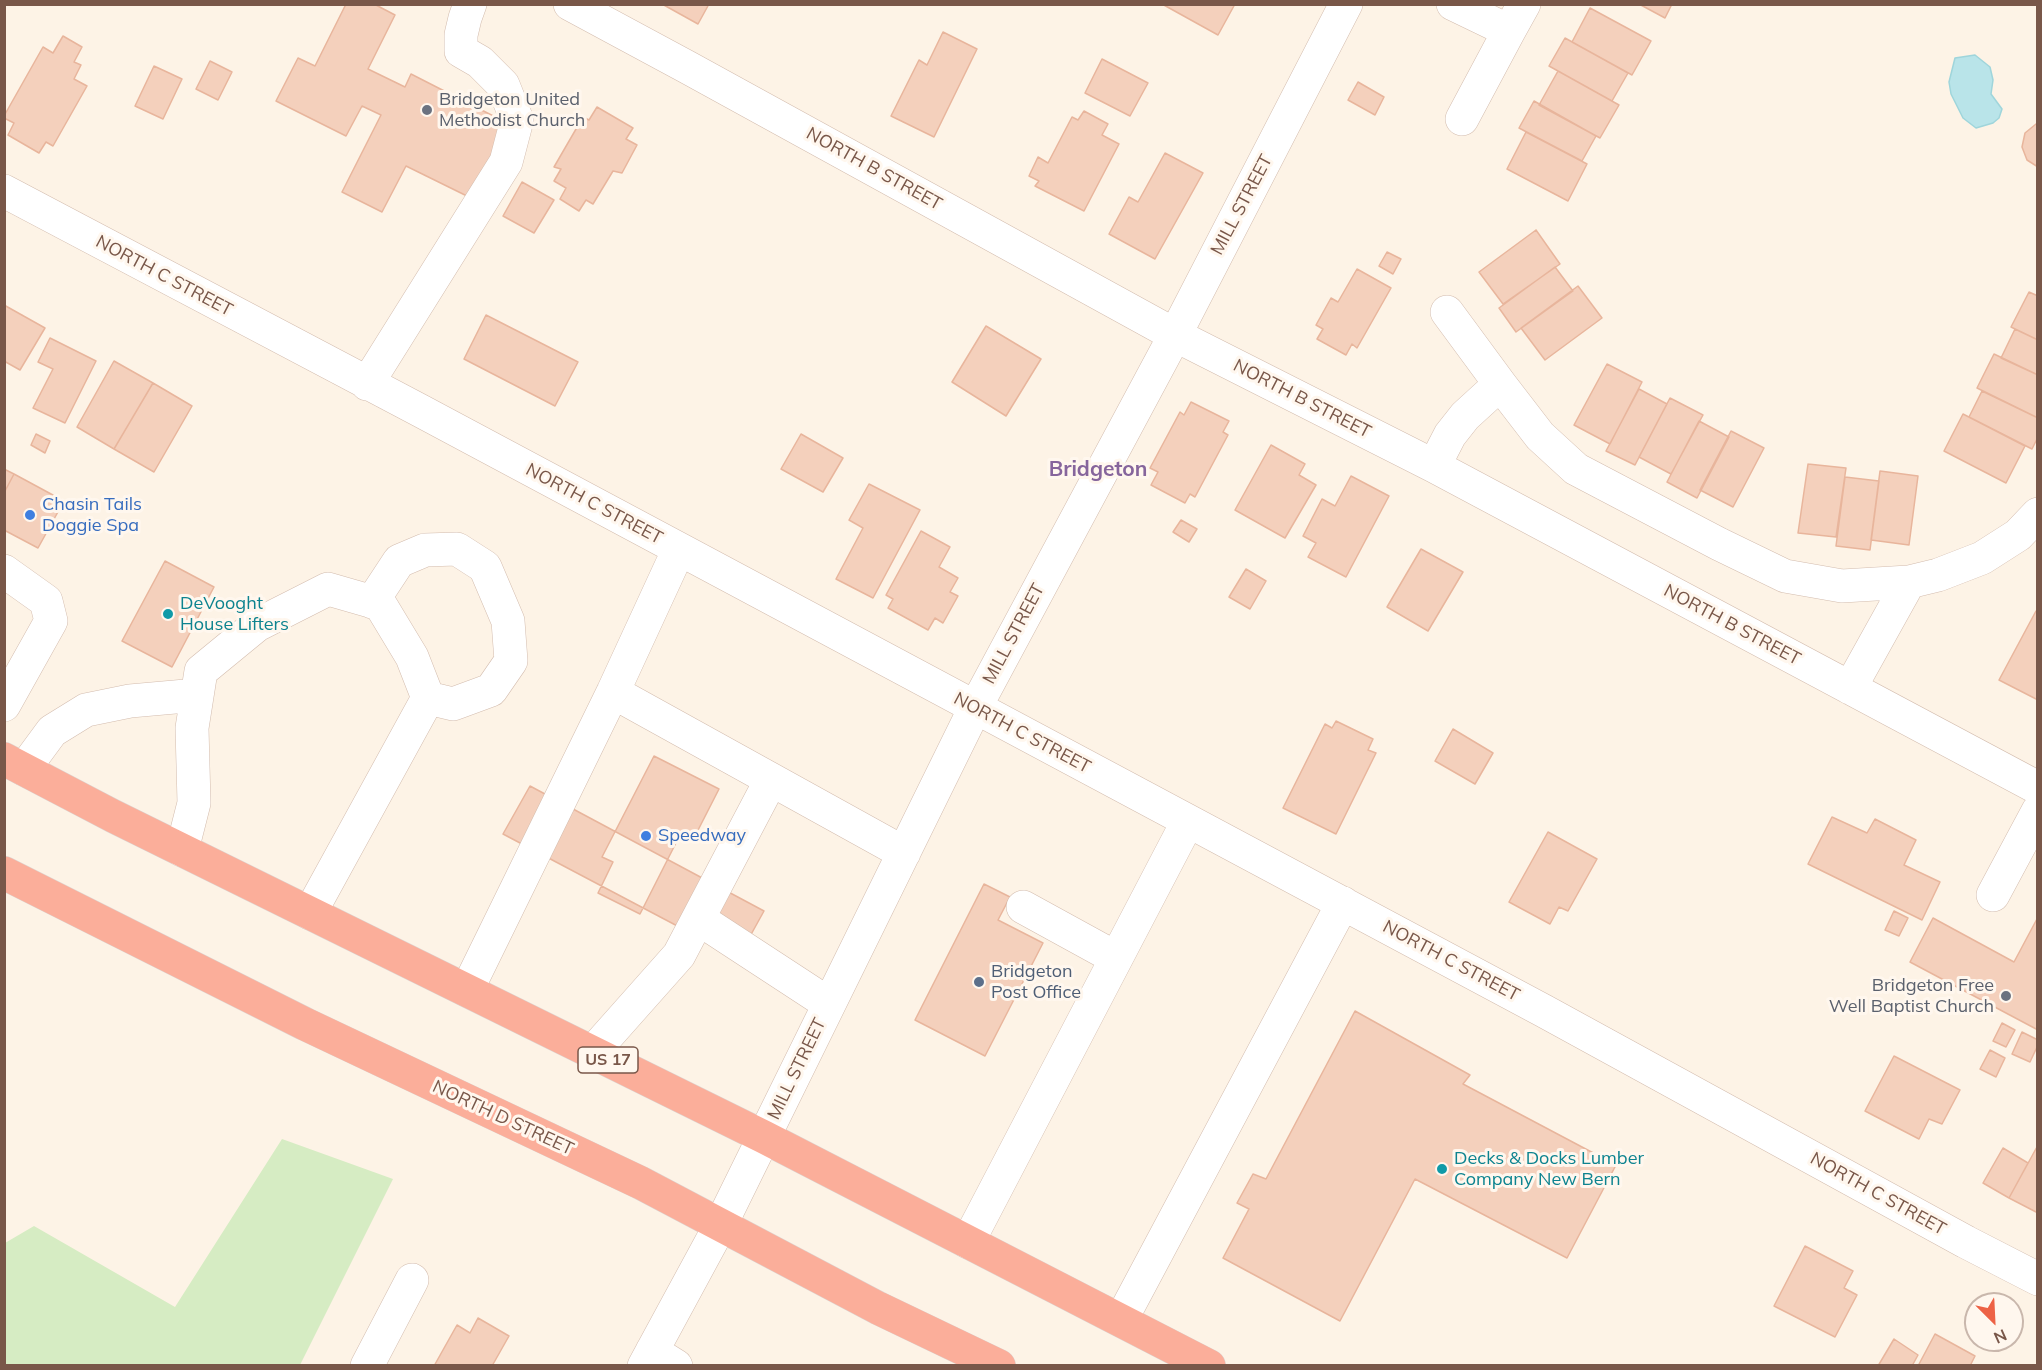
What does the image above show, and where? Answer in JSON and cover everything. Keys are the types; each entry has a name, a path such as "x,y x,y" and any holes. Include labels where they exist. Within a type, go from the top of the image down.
{"highway":[{"name":"US 17","path":"14,764 764,1137 1209,1365"},
{"name":"NORTH D STREET","path":"4,873 305,1024 641,1183 878,1308 999,1365"}],"street":[{"path":"367,384 506,162 509,151 517,120 503,85 480,62 461,51 461,35 470,4"},
{"name":"NORTH B STREET","path":"570,4 1175,335 1434,466 2037,788"},
{"name":"MILL STREET","path":"658,1361 721,1224 975,708 1175,335 1346,4"},
{"path":"1453,4 1517,18 1462,119"},
{"name":"NORTH C STREET","path":"4,191 1555,1016 2037,1279"},
{"path":"1447,312 1540,436 1576,469 1785,576 1842,586 1909,582 1938,575 1982,558 2018,535 2037,514"},
{"path":"1434,466 1450,435 1460,422 1500,384"},
{"path":"372,602 399,561 425,550 457,549 485,567 508,621 511,661 491,690 453,704 428,698"},
{"path":"466,990 614,692 679,549"},
{"path":"4,571 46,601 51,621 4,705"},
{"path":"1851,688 1909,582"},
{"path":"183,850 194,803 192,728 201,671 257,625 328,589 380,604 412,657 428,698"},
{"path":"614,692 904,853"},
{"path":"14,764 52,731 86,710 130,701 197,695"},
{"path":"310,913 428,698"},
{"path":"592,1053 679,955 771,780"},
{"path":"1993,895 2037,811"},
{"path":"968,1242 1188,821"},
{"path":"1121,1320 1343,903"},
{"path":"1023,907 1116,958"},
{"path":"699,920 829,1004"},
{"path":"367,1365 412,1280"}],"green space":[{"path":"282,1139 393,1179 300,1365 5,1365 5,1243 34,1226 175,1307"}],"water":[{"path":"1975,55 1990,67 1993,80 1991,94 2002,109 1999,118 1993,123 1976,128 1963,118 1951,94 1949,82 1955,58"}],"building":[{"name":"Bridgeton United Methodist Church","path":"346,4 374,4 395,15 368,69 405,87 411,74 509,124 471,198 406,166 382,212 342,192 381,115 362,106 346,136 276,101 298,58 315,66"},
{"path":"662,4 709,4 698,24"},
{"path":"1162,4 1235,4 1218,35"},
{"path":"1639,4 1672,4 1665,18"},
{"path":"1590,8 1651,41 1632,75 1572,42"},
{"path":"943,32 977,49 934,137 891,116 919,60 927,65"},
{"path":"63,36 82,47 74,62 81,65 74,79 87,86 53,146 46,142 39,153 8,135 14,123 4,116 43,47 53,53"},
{"path":"1565,38 1628,73 1612,101 1549,66"},
{"path":"1102,59 1148,83 1130,116 1085,93"},
{"path":"210,61 232,72 218,100 196,89"},
{"path":"154,66 182,79 163,119 135,106"},
{"path":"1558,71 1619,105 1600,138 1539,105"},
{"path":"1358,82 1384,97 1375,115 1348,100"},
{"path":"1534,101 1596,136 1582,161 1519,128"},
{"path":"597,107 633,128 626,139 637,145 622,173 613,171 593,204 586,200 579,211 560,199 566,188 554,181 561,169 554,167 583,117 589,120"},
{"path":"1084,111 1108,124 1102,135 1119,144 1084,211 1035,186 1039,181 1029,176 1038,157 1048,163 1072,117 1078,120"},
{"path":"2038,124 2038,167 2027,160 2022,147 2025,133"},
{"path":"1526,132 1587,164 1568,201 1507,169"},
{"path":"1165,153 1203,173 1155,259 1109,234 1129,197 1138,202"},
{"path":"522,182 554,200 534,233 503,216"},
{"path":"1536,230 1560,264 1503,304 1479,272"},
{"path":"1387,252 1401,259 1393,274 1379,266"},
{"path":"1555,267 1573,291 1516,332 1499,308"},
{"path":"1357,269 1391,288 1357,348 1352,344 1346,355 1317,339 1323,329 1316,325 1331,298 1338,302"},
{"path":"1578,286 1602,318 1545,360 1521,328"},
{"path":"2029,292 2038,296 2038,340 2011,327"},
{"path":"4,305 45,328 20,370 4,361"},
{"path":"486,315 578,362 555,406 464,359"},
{"path":"986,326 1041,359 1006,416 952,382"},
{"path":"2015,329 2038,340 2038,375 2001,358"},
{"path":"50,338 96,361 65,423 33,408 53,369 38,362"},
{"path":"1994,354 2038,375 2038,418 1977,388"},
{"path":"114,361 153,383 114,449 77,427"},
{"path":"1607,364 1642,382 1610,444 1574,425"},
{"path":"153,383 192,406 154,472 114,449"},
{"path":"1639,389 1667,404 1635,465 1606,451"},
{"path":"1982,391 2038,418 2038,437 2032,449 1969,417"},
{"path":"1670,398 1703,415 1671,474 1639,457"},
{"path":"1191,402 1229,421 1223,432 1228,435 1195,497 1190,494 1185,503 1151,485 1158,472 1150,468 1180,412 1184,415"},
{"path":"1963,414 2025,446 2006,483 1944,451"},
{"path":"1699,421 1729,437 1697,498 1667,482"},
{"path":"1731,431 1764,448 1733,507 1700,490"},
{"path":"36,434 50,441 45,453 31,445"},
{"path":"801,434 843,458 823,492 781,469"},
{"path":"1271,445 1305,464 1299,475 1316,485 1285,538 1235,510"},
{"path":"1808,464 1846,468 1836,537 1798,533"},
{"path":"4,469 14,474 4,493"},
{"path":"1880,471 1918,476 1909,545 1871,540"},
{"name":"Chasin Tails Doggie Spa","path":"14,474 64,501 38,548 4,530 4,493"},
{"path":"1351,476 1389,496 1346,577 1308,557 1316,543 1303,536 1322,499 1335,506"},
{"path":"1845,477 1879,481 1870,550 1836,546"},
{"path":"869,484 920,510 873,598 836,579 863,528 849,520"},
{"path":"1181,520 1197,529 1189,542 1173,532"},
{"path":"921,531 950,547 939,567 958,578 950,592 958,596 943,623 935,618 928,630 888,608 893,599 886,595"},
{"path":"1421,549 1463,572 1428,631 1387,607"},
{"name":"DeVooght House Lifters","path":"165,561 214,587 172,667 122,641"},
{"path":"1246,569 1266,581 1250,609 1229,597"},
{"path":"2036,611 2038,612 2038,700 1999,680"},
{"path":"1336,721 1373,739 1368,750 1376,753 1336,834 1283,808 1325,724 1332,728"},
{"path":"1453,729 1493,753 1475,784 1435,761"},
{"name":"Speedway","path":"654,756 719,789 693,840 681,833 640,914 598,893 613,862 602,857"},
{"path":"530,786 764,911 738,958 503,834"},
{"path":"1832,817 1867,833 1875,819 1916,840 1904,865 1940,882 1922,920 1808,864"},
{"path":"1548,832 1597,859 1568,911 1559,907 1550,924 1509,902"},
{"name":"Bridgeton Post Office","path":"984,884 1010,897 998,920 1043,943 985,1056 915,1020"},
{"path":"1894,911 1908,918 1899,936 1885,930"},
{"name":"Bridgeton Free Well Baptist Church","path":"2038,917 2038,1030 1910,962 1933,918 2014,962"},
{"name":"Decks & Docks Lumber Company New Bern","path":"1355,1011 1470,1075 1463,1084 1616,1165 1567,1258 1415,1179 1340,1321 1223,1258 1249,1209 1237,1203 1253,1174 1266,1179"},
{"path":"2002,1023 2015,1030 2006,1047 1993,1041"},
{"path":"2022,1032 2038,1040 2030,1062 2012,1054"},
{"path":"1990,1050 2005,1058 1996,1077 1980,1069"},
{"path":"1894,1056 1960,1090 1942,1124 1929,1119 1919,1139 1865,1111"},
{"path":"2038,1145 2038,1213 2009,1198"},
{"path":"2003,1148 2028,1163 2009,1198 1983,1183"},
{"path":"1805,1246 1853,1271 1844,1288 1857,1295 1835,1337 1774,1306"},
{"path":"478,1318 509,1336 492,1366 434,1366 457,1325 470,1333"},
{"path":"1935,1334 1975,1356 1970,1366 1918,1366"},
{"path":"1894,1339 1918,1355 1912,1366 1878,1366"}],"place":[{"name":"Bridgeton United Methodist Church","path":"427,110"},
{"name":"Chasin Tails Doggie Spa","path":"30,515"},
{"name":"DeVooght House Lifters","path":"168,614"},
{"name":"Speedway","path":"646,836"},
{"name":"Bridgeton Post Office","path":"979,982"},
{"name":"Bridgeton Free Well Baptist Church","path":"2006,996"},
{"name":"Decks & Docks Lumber Company New Bern","path":"1442,1169"}],"district":[{"name":"Bridgeton","path":"1098,470"}]}
